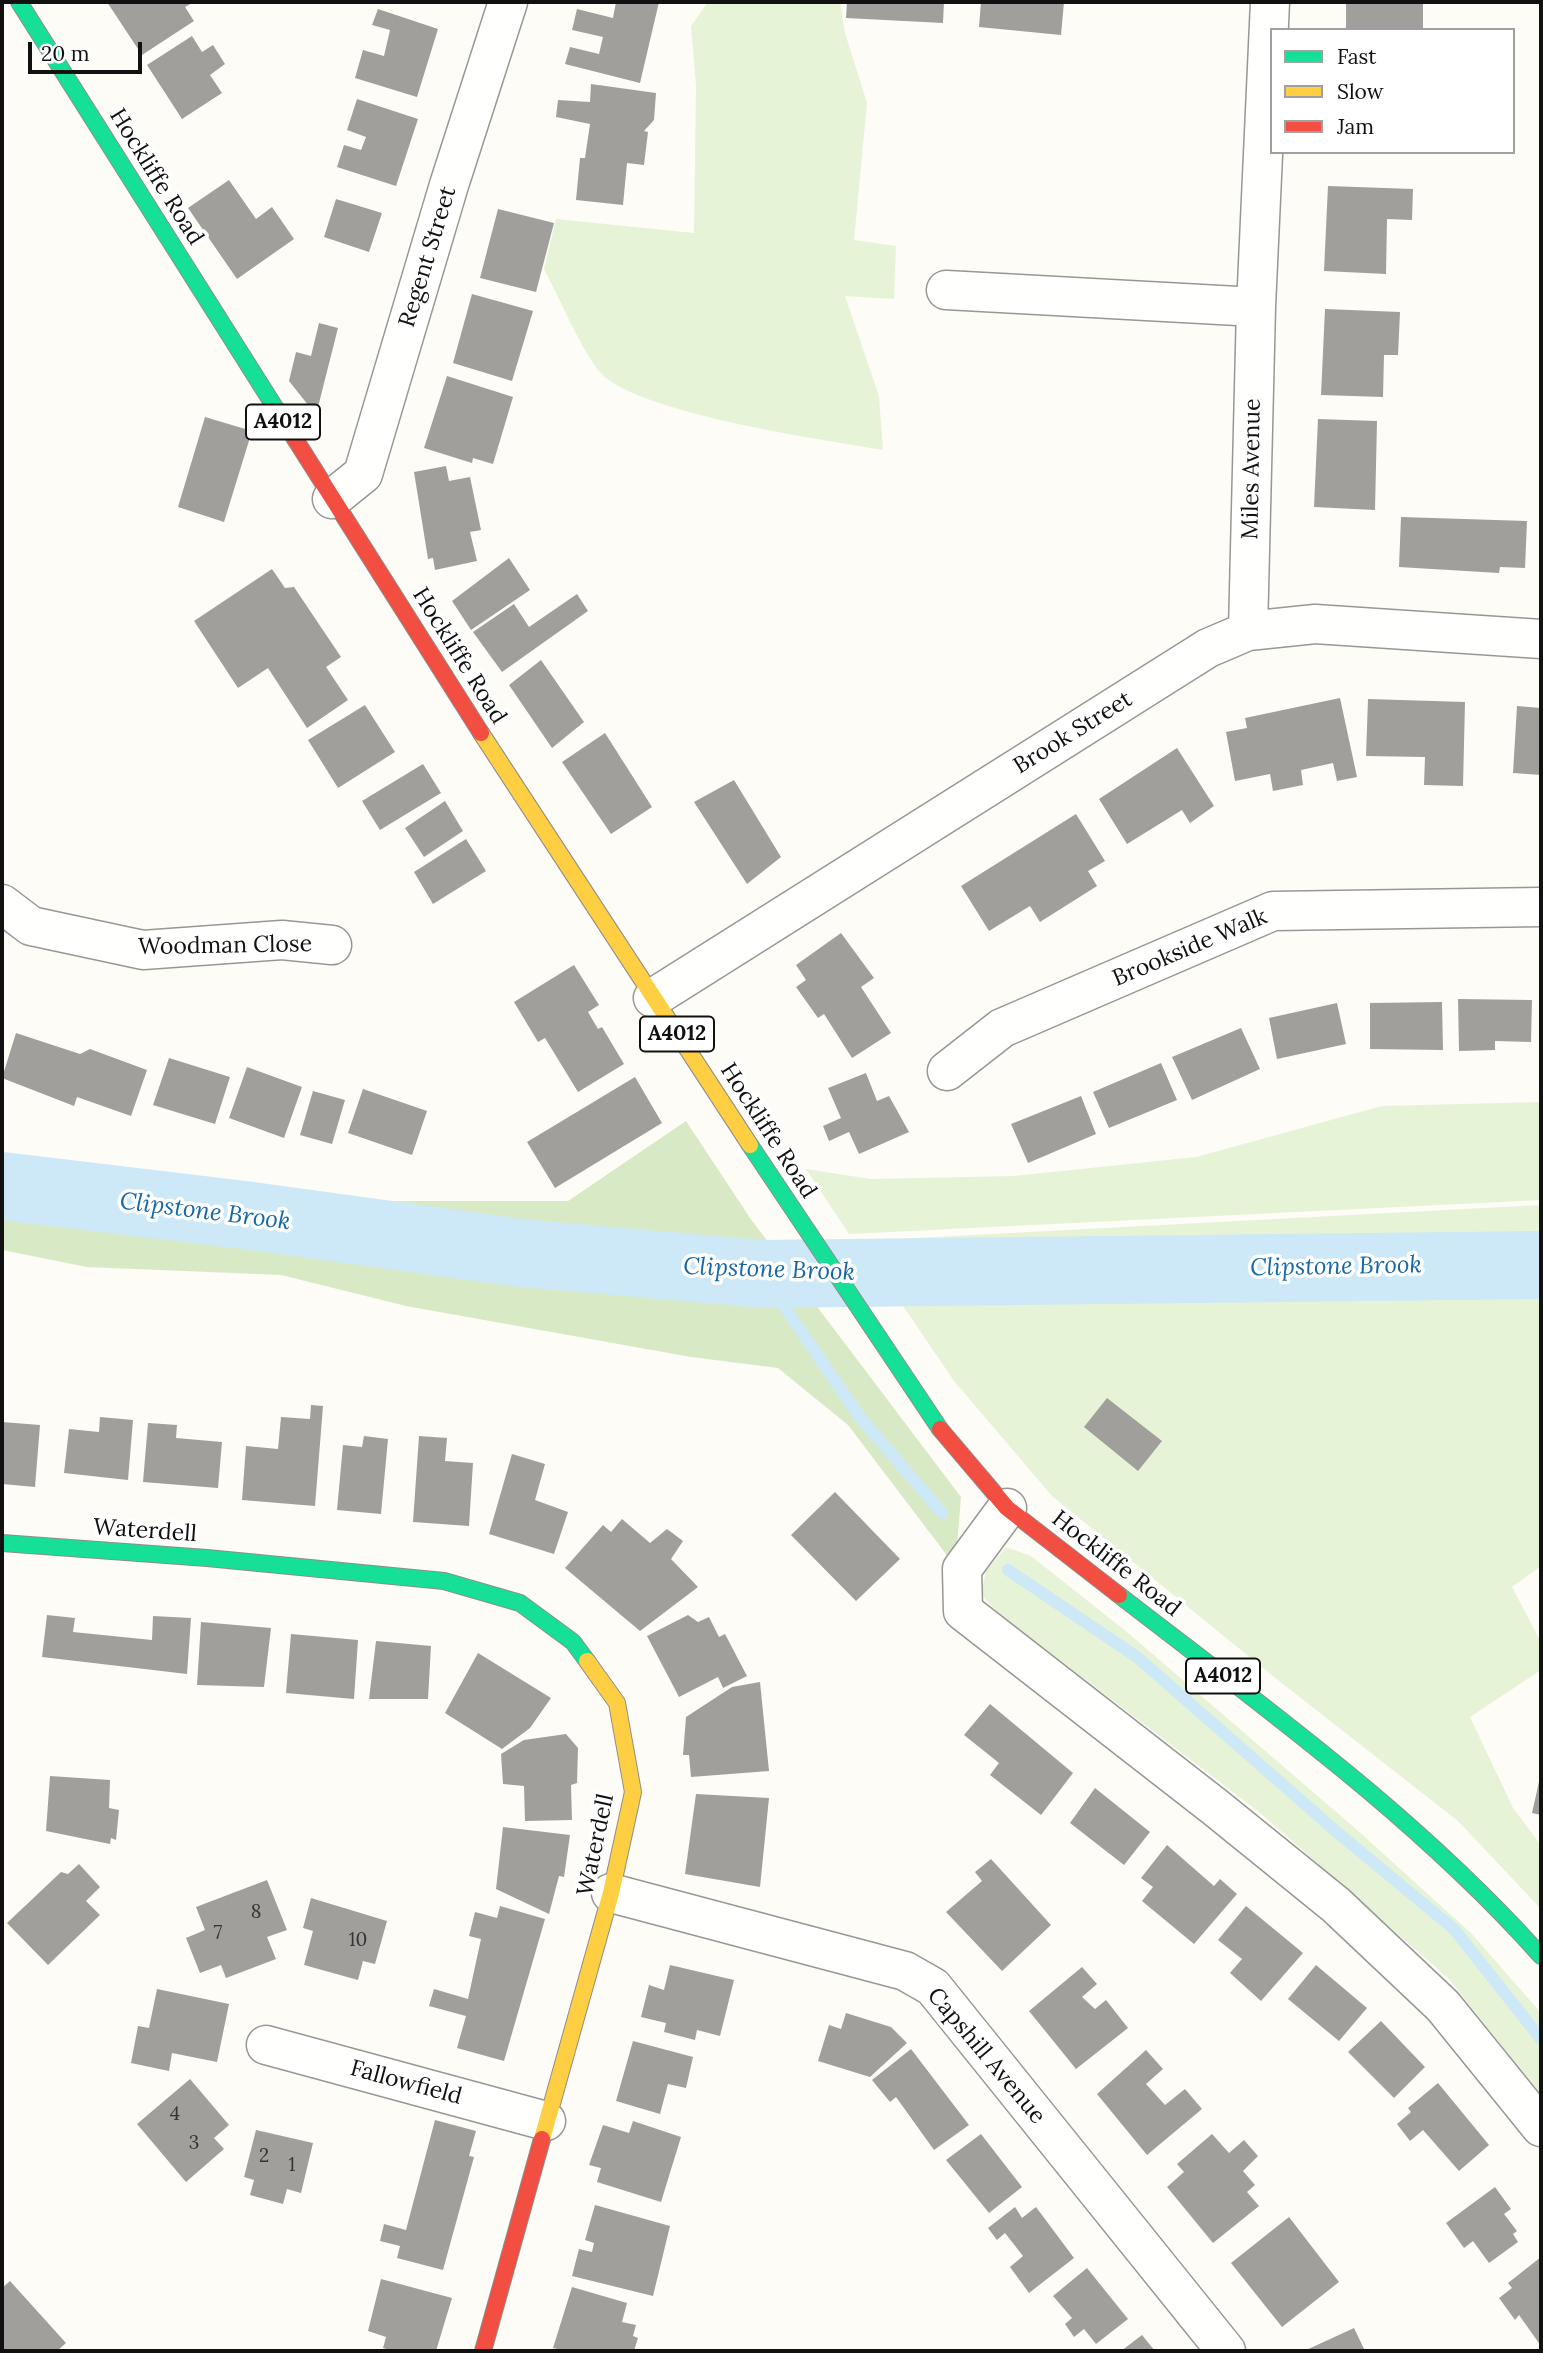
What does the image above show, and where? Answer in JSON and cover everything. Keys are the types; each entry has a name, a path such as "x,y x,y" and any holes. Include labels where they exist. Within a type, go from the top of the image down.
{"main road":[{"name":"Hockliffe Road","path":"19,2 332,499 653,998 853,1303 945,1436 1007,1508 1371,1790 1509,1920 1541,1956"},
{"name":"Waterdell","path":"2,1543 207,1558 444,1581 520,1603 573,1642 617,1703 632,1792 611,1893 483,2351"}],"street":[{"name":"Regent Street","path":"332,499 363,474 449,186 508,2"},
{"name":"Miles Avenue","path":"1248,631 1256,307 1270,2"},
{"path":"946,290 1256,307"},
{"name":"Brook Street","path":"653,998 1208,648 1248,631 1315,624 1541,639"},
{"name":"Woodman Close","path":"2,904 31,926 143,950 282,940 332,946"},
{"name":"Brookside Walk","path":"947,1070 1002,1028 1273,911 1541,907"},
{"path":"1007,1508 962,1569 963,1611 1204,1798 1336,1905 1443,2006 1541,2127"},
{"name":"Capshill Avenue","path":"611,1893 905,1970 933,1987 1226,2351"},
{"name":"Fallowfield","path":"266,2045 546,2121"}],"green space":[{"path":"708,2 840,2 845,33 867,103 854,240 896,246 894,299 845,296 879,396 883,450 731,422 647,399 616,385 597,369 589,357 544,269 556,219 694,233 696,85 691,26"},
{"name":"Clipstone Brook","path":"1541,1102 1541,1200 849,1234 806,1169 871,1179 1014,1176 1196,1157 1382,1106"},
{"path":"686,1121 750,1218 961,1497 957,1545 949,1558 848,1425 778,1368 691,1357 406,1306 281,1275 87,1267 2,1250 2,1155 73,1170 384,1201 568,1201"},
{"name":"Clipstone Brook","path":"1541,1205 1541,1566 1512,1587 1541,1642 1541,1670 1470,1717 1513,1808 1541,1845 1541,1909 1458,1821 1274,1677 1052,1496 954,1381 859,1241"},
{"path":"1006,1547 1031,1556 1127,1632 1356,1829 1471,1933 1541,2013 1541,2096 1449,1979 1259,1812 997,1612 981,1594 986,1571"}],"building":[{"path":"107,2 194,2 185,7 194,21 142,55"},
{"path":"616,2 659,2 640,83 565,64 570,47 599,54 603,37 572,30 577,9 613,18"},
{"path":"847,2 944,2 943,23 846,18"},
{"path":"981,2 1064,2 1061,35 979,27"},
{"path":"1346,2 1423,2 1423,28 1346,28"},
{"path":"378,9 438,29 417,97 355,78 363,50 384,56 390,30 372,25"},
{"path":"192,36 202,52 213,45 225,64 210,75 222,93 182,119 147,65"},
{"path":"591,84 656,93 654,120 644,131 648,132 644,165 627,163 623,205 576,200 580,158 585,158 590,124 556,117 558,100 590,102"},
{"path":"357,99 418,119 396,186 337,167 344,145 361,150 366,137 347,130"},
{"path":"229,180 256,219 272,207 294,239 237,279 188,208"},
{"path":"1328,186 1413,189 1412,220 1387,219 1386,274 1324,271"},
{"path":"336,199 382,213 369,252 324,237"},
{"path":"498,209 554,223 536,292 480,278"},
{"path":"472,294 533,311 512,381 453,363"},
{"path":"1325,309 1400,312 1398,355 1384,355 1383,397 1321,395"},
{"path":"319,323 338,328 316,415 289,381 296,352 311,356"},
{"path":"447,376 513,397 493,464 473,458 472,463 424,448"},
{"path":"205,417 252,431 224,522 178,507"},
{"path":"1318,419 1377,421 1375,510 1314,507"},
{"path":"446,466 449,481 470,477 481,530 470,532 477,561 435,570 433,558 428,559 414,472"},
{"path":"1401,517 1527,521 1525,568 1500,567 1499,573 1399,567"},
{"path":"509,558 530,590 471,630 452,601"},
{"path":"272,569 285,588 294,587 341,657 326,667 348,700 307,728 268,668 238,688 194,621"},
{"path":"577,594 588,611 502,672 473,632 514,604 529,627"},
{"path":"541,660 584,722 552,748 509,685"},
{"path":"1340,698 1357,777 1337,781 1333,763 1301,770 1303,785 1273,791 1270,774 1235,781 1226,732 1247,728 1245,718"},
{"path":"1368,699 1465,702 1463,786 1424,785 1425,757 1366,756"},
{"path":"365,705 395,752 338,788 308,740"},
{"path":"1517,706 1541,708 1541,775 1513,773"},
{"path":"605,733 652,807 611,834 562,762"},
{"path":"1177,748 1214,806 1190,823 1182,810 1127,844 1099,799"},
{"path":"423,764 441,793 380,830 362,801"},
{"path":"734,780 781,857 747,884 694,802"},
{"path":"445,801 463,831 424,857 405,828"},
{"path":"1076,814 1105,861 1088,871 1097,886 1040,922 1030,906 989,931 961,886"},
{"path":"466,839 486,871 433,904 414,872"},
{"path":"841,933 874,978 861,987 891,1033 852,1058 824,1014 818,1018 796,987 806,980 796,965"},
{"path":"574,965 599,1005 588,1012 598,1029 602,1027 624,1064 578,1092 545,1038 538,1042 514,1002"},
{"path":"1458,999 1532,1000 1531,1042 1495,1041 1495,1050 1459,1051"},
{"path":"1442,1002 1443,1050 1370,1049 1370,1003"},
{"path":"1337,1003 1346,1044 1277,1059 1269,1018"},
{"path":"1241,1028 1260,1069 1192,1100 1172,1057"},
{"path":"16,1033 80,1054 90,1049 147,1070 131,1116 77,1097 74,1106 2,1078"},
{"path":"169,1058 230,1077 215,1124 153,1105"},
{"path":"1161,1063 1177,1100 1109,1128 1093,1092"},
{"path":"247,1067 302,1087 284,1138 229,1118"},
{"path":"866,1073 877,1101 889,1096 909,1132 859,1154 849,1132 829,1141 823,1126 841,1118 828,1088"},
{"path":"635,1077 662,1123 555,1188 527,1142"},
{"path":"363,1089 427,1111 412,1155 348,1133"},
{"path":"313,1091 345,1100 332,1144 300,1135"},
{"path":"1081,1096 1096,1134 1028,1163 1011,1124"},
{"path":"1107,1398 1162,1441 1138,1471 1084,1427"},
{"path":"311,1405 323,1406 315,1506 242,1500 246,1446 278,1449 281,1417 310,1419"},
{"path":"100,1417 133,1420 128,1480 64,1473 69,1429 99,1432"},
{"path":"2,1422 40,1425 35,1487 2,1484"},
{"path":"148,1423 177,1425 176,1438 222,1442 218,1488 143,1482"},
{"path":"364,1436 388,1439 381,1514 337,1510 343,1445 362,1447"},
{"path":"419,1436 447,1438 445,1461 473,1463 469,1526 413,1522"},
{"path":"512,1454 545,1464 535,1500 568,1512 554,1554 489,1534"},
{"path":"835,1492 900,1559 856,1601 791,1535"},
{"path":"622,1519 650,1543 667,1529 683,1541 671,1559 698,1587 640,1631 565,1568 603,1525 611,1532"},
{"path":"47,1615 75,1618 73,1632 152,1640 153,1616 191,1618 187,1674 42,1657"},
{"path":"688,1615 698,1622 709,1617 719,1637 725,1634 747,1676 723,1688 718,1677 679,1697 647,1636"},
{"path":"201,1622 271,1628 264,1687 197,1685"},
{"path":"291,1634 358,1640 354,1699 286,1693"},
{"path":"376,1641 431,1646 428,1699 369,1699"},
{"path":"478,1653 551,1698 530,1728 502,1749 445,1713"},
{"path":"760,1682 769,1771 691,1777 689,1755 683,1755 686,1717 732,1687"},
{"path":"990,1704 1073,1773 1041,1815 990,1775 999,1763 964,1735"},
{"path":"566,1734 578,1748 577,1783 571,1785 572,1820 525,1821 524,1786 503,1784 501,1754 524,1740"},
{"path":"1541,1773 1541,1815 1532,1813"},
{"path":"50,1776 110,1780 109,1808 119,1810 116,1840 111,1838 110,1844 46,1831"},
{"path":"1095,1788 1150,1832 1124,1865 1070,1823"},
{"path":"696,1794 769,1798 760,1887 685,1874"},
{"path":"503,1827 570,1835 564,1877 559,1876 549,1914 496,1889"},
{"path":"1167,1845 1214,1886 1220,1879 1237,1894 1194,1944 1142,1901 1153,1887 1141,1878"},
{"path":"991,1859 1051,1925 1002,1971 946,1912 982,1881 975,1872"},
{"path":"79,1864 100,1887 86,1901 100,1915 48,1965 7,1923 61,1872 68,1874"},
{"path":"267,1880 287,1930 267,1937 276,1959 226,1978 221,1965 200,1973 186,1938 205,1930 196,1907"},
{"path":"311,1898 387,1921 375,1964 363,1961 358,1980 304,1965 313,1931 303,1928"},
{"path":"500,1906 545,1919 504,2061 457,2048 466,2016 429,2006 434,1989 468,1999 481,1939 469,1936 475,1912 497,1918"},
{"path":"1246,1906 1303,1953 1261,2001 1230,1973 1242,1959 1218,1940"},
{"path":"670,1965 734,1980 720,2036 697,2030 695,2040 664,2032 666,2023 641,2017 649,1985 664,1990"},
{"path":"1316,1965 1367,2008 1339,2041 1288,1999"},
{"path":"1082,1967 1097,1984 1082,1997 1095,2009 1106,2000 1128,2028 1076,2069 1029,2011"},
{"path":"157,1989 229,2004 217,2062 172,2053 169,2071 131,2063 138,2026 149,2028"},
{"path":"846,2013 891,2027 907,2043 870,2077 818,2061 829,2025 841,2029"},
{"path":"1381,2021 1425,2067 1394,2098 1348,2052"},
{"path":"633,2041 693,2057 686,2088 668,2084 660,2114 616,2101"},
{"path":"911,2049 969,2125 934,2150 896,2097 890,2102 872,2080"},
{"path":"1146,2050 1163,2069 1146,2084 1165,2105 1185,2089 1202,2109 1147,2155 1097,2094"},
{"path":"190,2079 229,2125 214,2138 224,2149 186,2182 137,2124"},
{"path":"1438,2083 1489,2145 1459,2171 1423,2130 1410,2141 1397,2124 1411,2112 1408,2108"},
{"path":"435,2120 476,2131 469,2156 474,2157 443,2270 397,2258 400,2246 380,2241 384,2224 406,2230"},
{"path":"633,2121 681,2137 661,2202 597,2182 601,2168 589,2165 603,2125 629,2133"},
{"path":"256,2130 313,2143 301,2193 287,2189 283,2204 250,2195 254,2180 244,2177"},
{"path":"981,2134 1022,2187 989,2213 946,2160"},
{"path":"1212,2134 1229,2153 1244,2140 1258,2156 1243,2171 1255,2185 1247,2192 1259,2206 1213,2243 1167,2187 1184,2172 1177,2164"},
{"path":"1495,2187 1511,2209 1504,2214 1517,2231 1513,2234 1518,2242 1489,2263 1473,2241 1464,2248 1446,2223"},
{"path":"595,2205 670,2226 653,2296 572,2276 579,2249 592,2252 594,2243 585,2240"},
{"path":"1015,2207 1022,2218 1036,2207 1074,2258 1029,2293 1010,2267 1023,2256 1005,2233 997,2240 988,2228"},
{"path":"1289,2217 1339,2282 1282,2327 1231,2263"},
{"path":"1541,2257 1541,2346 1519,2315 1515,2320 1499,2298 1512,2288 1508,2283"},
{"path":"1087,2268 1128,2319 1096,2344 1084,2329 1074,2337 1065,2324 1072,2318 1053,2296"},
{"path":"381,2279 452,2298 436,2351 393,2351 383,2348 386,2337 368,2331"},
{"path":"10,2281 66,2343 57,2351 2,2351 2,2288"},
{"path":"572,2287 627,2303 622,2322 636,2325 633,2336 638,2338 634,2351 567,2351 553,2348"},
{"path":"1354,2328 1365,2351 1304,2351"},
{"path":"1142,2335 1155,2351 1121,2351"}],"waterway":[{"name":"Clipstone Brook","path":"2,1186 244,1215 521,1253 762,1274 1541,1265"},
{"path":"762,1274 859,1416 942,1513"},
{"path":"1008,1570 1137,1657 1338,1833 1454,1929 1541,2039"}],"traffic: fast":[{"path":"19,2 295,439"},
{"path":"750,1145 940,1429"},
{"path":"2,1543 207,1558 444,1581 520,1603 573,1642 587,1661"},
{"path":"1119,1595 1284,1722 1391,1810 1493,1905 1541,1956"}],"traffic: slow":[{"path":"481,733 750,1145"},
{"path":"542,2139 611,1893 633,1792 617,1703 587,1661"}],"traffic: jam":[{"path":"295,439 481,733"},
{"path":"940,1429 1007,1508 1119,1595"},
{"path":"483,2351 542,2139"}]}
